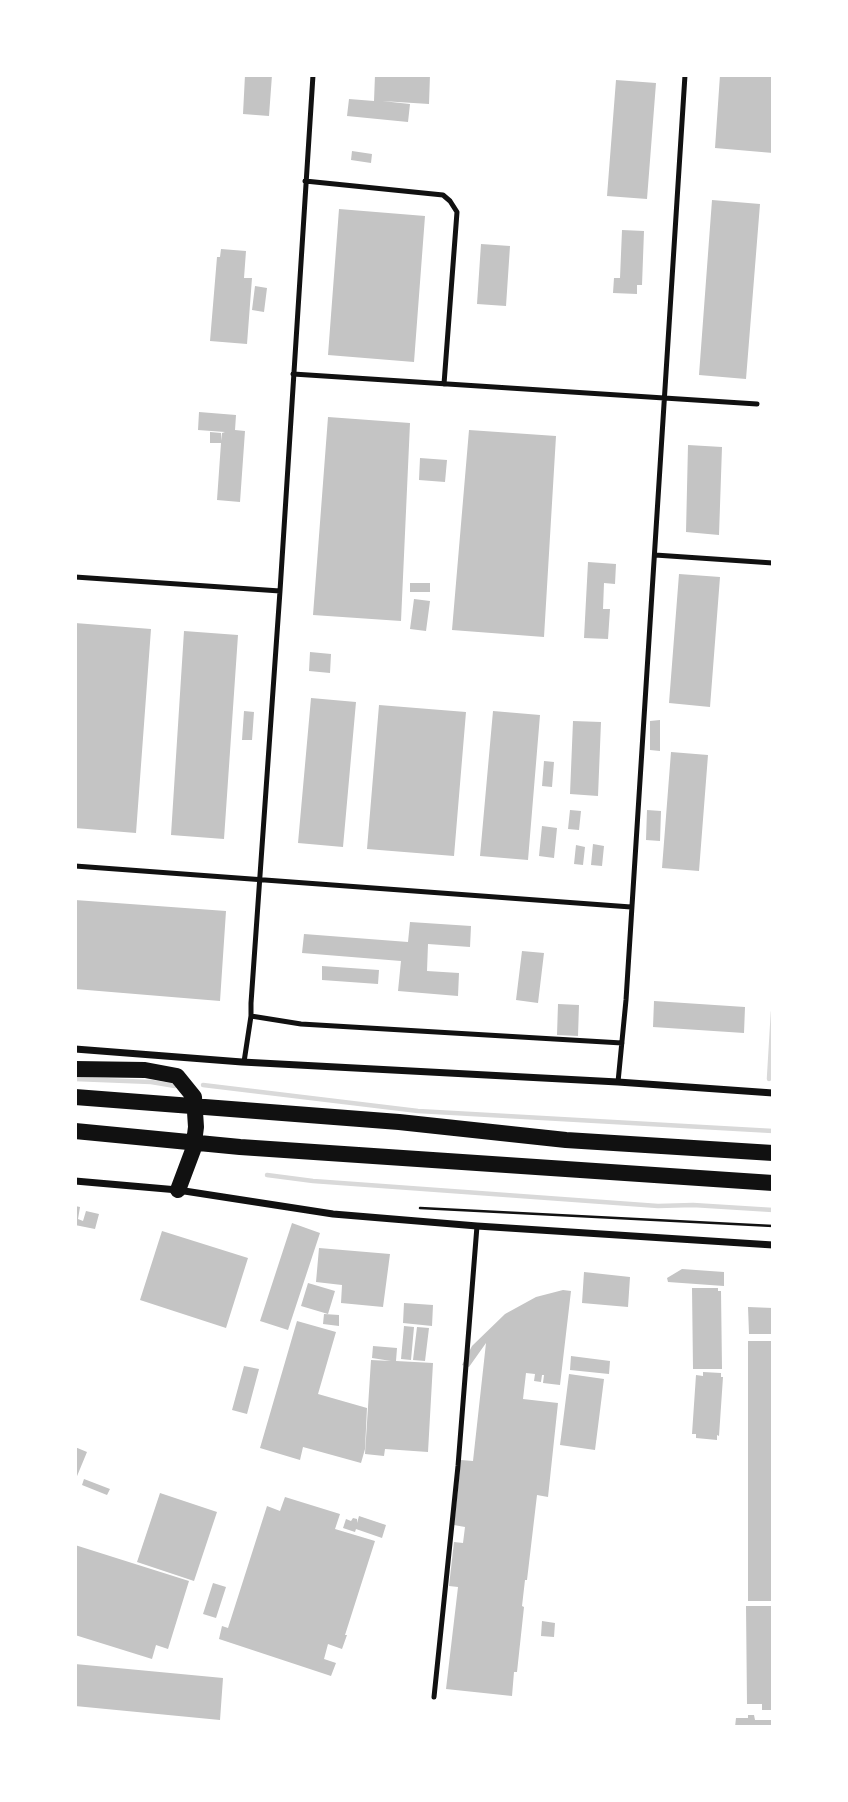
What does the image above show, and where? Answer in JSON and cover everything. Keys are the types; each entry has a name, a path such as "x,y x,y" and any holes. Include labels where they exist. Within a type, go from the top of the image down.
{"highway":[{"path":"75,1069 145,1070 177,1076 194,1097 196,1127 193,1150 178,1190"},
{"path":"75,1097 411,1123 578,1141 773,1153"},
{"path":"75,1131 773,1184"}],"street":[{"path":"75,1049 244,1062 773,1093"},
{"path":"75,1181 178,1190 333,1214 773,1245"}],"lane":[{"path":"244,1062 251,1016 313,75"},
{"path":"618,1082 685,75"},
{"path":"305,181 443,195 450,201 457,212 444,384"},
{"path":"293,374 757,404"},
{"path":"654,555 773,563"},
{"path":"75,577 280,591"},
{"path":"75,866 631,907"},
{"path":"251,1016 301,1024 622,1043"},
{"path":"434,1697 458,1466 477,1226"}],"path":[{"path":"410,1208 773,1226"}],"building":[{"path":"245,75 272,75 269,116 243,114"},
{"path":"375,75 430,75 429,104 382,101 410,104 408,122 347,116 349,99 374,101"},
{"path":"720,75 773,75 773,153 715,148"},
{"path":"616,80 656,83 647,199 607,196"},
{"path":"352,151 372,154 371,163 351,160"},
{"path":"712,200 760,204 746,379 699,375"},
{"path":"339,209 425,216 414,362 328,355"},
{"path":"622,230 644,231 642,285 637,285 637,294 613,293 614,278 620,278"},
{"path":"481,244 510,246 506,306 477,304"},
{"path":"221,249 246,251 244,278 252,278 247,344 210,341 217,257 220,257"},
{"path":"255,286 267,288 264,312 252,310"},
{"path":"199,412 236,415 235,430 245,431 240,502 217,500 221,443 210,443 210,432 221,433 222,441 222,433 225,432 198,430"},
{"path":"328,417 410,423 401,621 313,615"},
{"path":"469,430 556,436 544,637 452,630"},
{"path":"688,445 722,447 719,535 686,532"},
{"path":"420,458 447,460 445,482 419,480"},
{"path":"588,562 616,564 615,584 604,583 603,609 610,609 608,639 584,638"},
{"path":"679,574 720,577 710,707 669,703"},
{"path":"410,583 430,583 430,592 410,592"},
{"path":"414,599 430,601 426,631 410,629"},
{"path":"75,623 151,629 136,833 75,828"},
{"path":"184,631 238,635 224,839 171,835"},
{"path":"310,652 331,654 330,673 309,671"},
{"path":"311,698 356,702 343,847 298,843"},
{"path":"379,705 466,712 454,856 367,849"},
{"path":"244,711 254,712 252,740 242,740"},
{"path":"493,711 540,715 528,860 480,856"},
{"path":"660,720 660,751 650,750 650,721"},
{"path":"573,721 601,722 598,796 570,794"},
{"path":"671,752 708,755 699,871 662,868"},
{"path":"544,761 554,762 552,787 542,786"},
{"path":"570,810 581,811 579,830 568,829"},
{"path":"647,810 661,811 660,841 646,840"},
{"path":"542,826 557,828 554,858 539,856"},
{"path":"593,844 604,846 602,866 591,865"},
{"path":"576,845 585,847 583,865 574,864"},
{"path":"75,900 226,911 220,1001 75,989"},
{"path":"410,922 471,926 470,947 428,944 427,971 459,973 458,996 398,991 401,961 302,953 304,934 408,942"},
{"path":"522,951 544,953 538,1003 516,1000"},
{"path":"322,966 379,970 378,984 322,980"},
{"path":"654,1001 745,1007 744,1033 653,1027"},
{"path":"558,1004 579,1005 578,1036 557,1035"},
{"path":"75,1206 80,1207 78,1219 83,1221 86,1211 99,1214 95,1229 75,1225"},
{"path":"292,1223 320,1233 288,1330 260,1321"},
{"path":"162,1231 248,1258 226,1328 140,1300"},
{"path":"319,1248 390,1254 383,1307 341,1303 342,1285 316,1282"},
{"path":"682,1269 724,1272 724,1286 668,1282 667,1278"},
{"path":"584,1272 630,1277 628,1307 582,1303"},
{"path":"308,1283 335,1291 328,1314 301,1306"},
{"path":"692,1288 718,1288 718,1291 721,1291 722,1369 693,1369"},
{"path":"563,1290 571,1291 560,1385 543,1383 544,1375 541,1382 534,1381 535,1374 526,1373 523,1399 558,1403 548,1497 537,1495 512,1696 446,1689 458,1587 449,1586 454,1542 463,1543 465,1527 454,1525 461,1460 473,1461 486,1343 469,1367 462,1365 472,1346 505,1314 536,1297"},
{"path":"404,1303 433,1305 432,1326 403,1323"},
{"path":"748,1307 773,1308 773,1334 749,1334"},
{"path":"324,1314 339,1315 339,1326 323,1324"},
{"path":"297,1321 336,1332 318,1394 367,1408 365,1449 361,1463 303,1447 300,1460 260,1448"},
{"path":"404,1326 414,1327 411,1360 401,1359"},
{"path":"417,1327 429,1328 425,1361 413,1360"},
{"path":"748,1341 773,1341 773,1601 748,1601"},
{"path":"373,1346 397,1348 396,1361 433,1363 428,1452 385,1449 384,1456 365,1454 371,1360 391,1361 372,1358"},
{"path":"571,1356 610,1361 609,1374 570,1370"},
{"path":"244,1366 259,1369 247,1414 232,1410"},
{"path":"703,1372 721,1373 723,1377 717,1440 696,1438 696,1434 692,1434 696,1375 703,1376"},
{"path":"569,1374 604,1379 595,1450 560,1445"},
{"path":"75,1447 87,1452 75,1481"},
{"path":"84,1479 110,1489 107,1495 82,1485"},
{"path":"160,1493 217,1512 194,1581 137,1562"},
{"path":"285,1497 340,1514 335,1529 375,1541 342,1649 328,1644 324,1659 336,1663 331,1676 219,1639 222,1626 228,1628 267,1506 280,1511"},
{"path":"359,1516 386,1525 382,1538 356,1529 355,1532 343,1528 346,1519 357,1519 357,1523"},
{"path":"75,1545 189,1581 168,1649 156,1645 152,1659 75,1635"},
{"path":"213,1583 226,1587 216,1618 203,1614"},
{"path":"746,1606 773,1606 773,1710 762,1710 762,1704 747,1704"},
{"path":"542,1621 555,1623 554,1637 541,1636"},
{"path":"75,1664 223,1678 220,1720 75,1706"},
{"path":"748,1715 754,1715 755,1720 773,1720 773,1727 735,1727 736,1718 748,1718"}],"waterway":[{"path":"769,1079 773,1012"},
{"path":"75,1079 151,1082 175,1086"},
{"path":"203,1085 418,1111 773,1131"},
{"path":"267,1175 313,1181 658,1206 693,1205 773,1210"}]}
